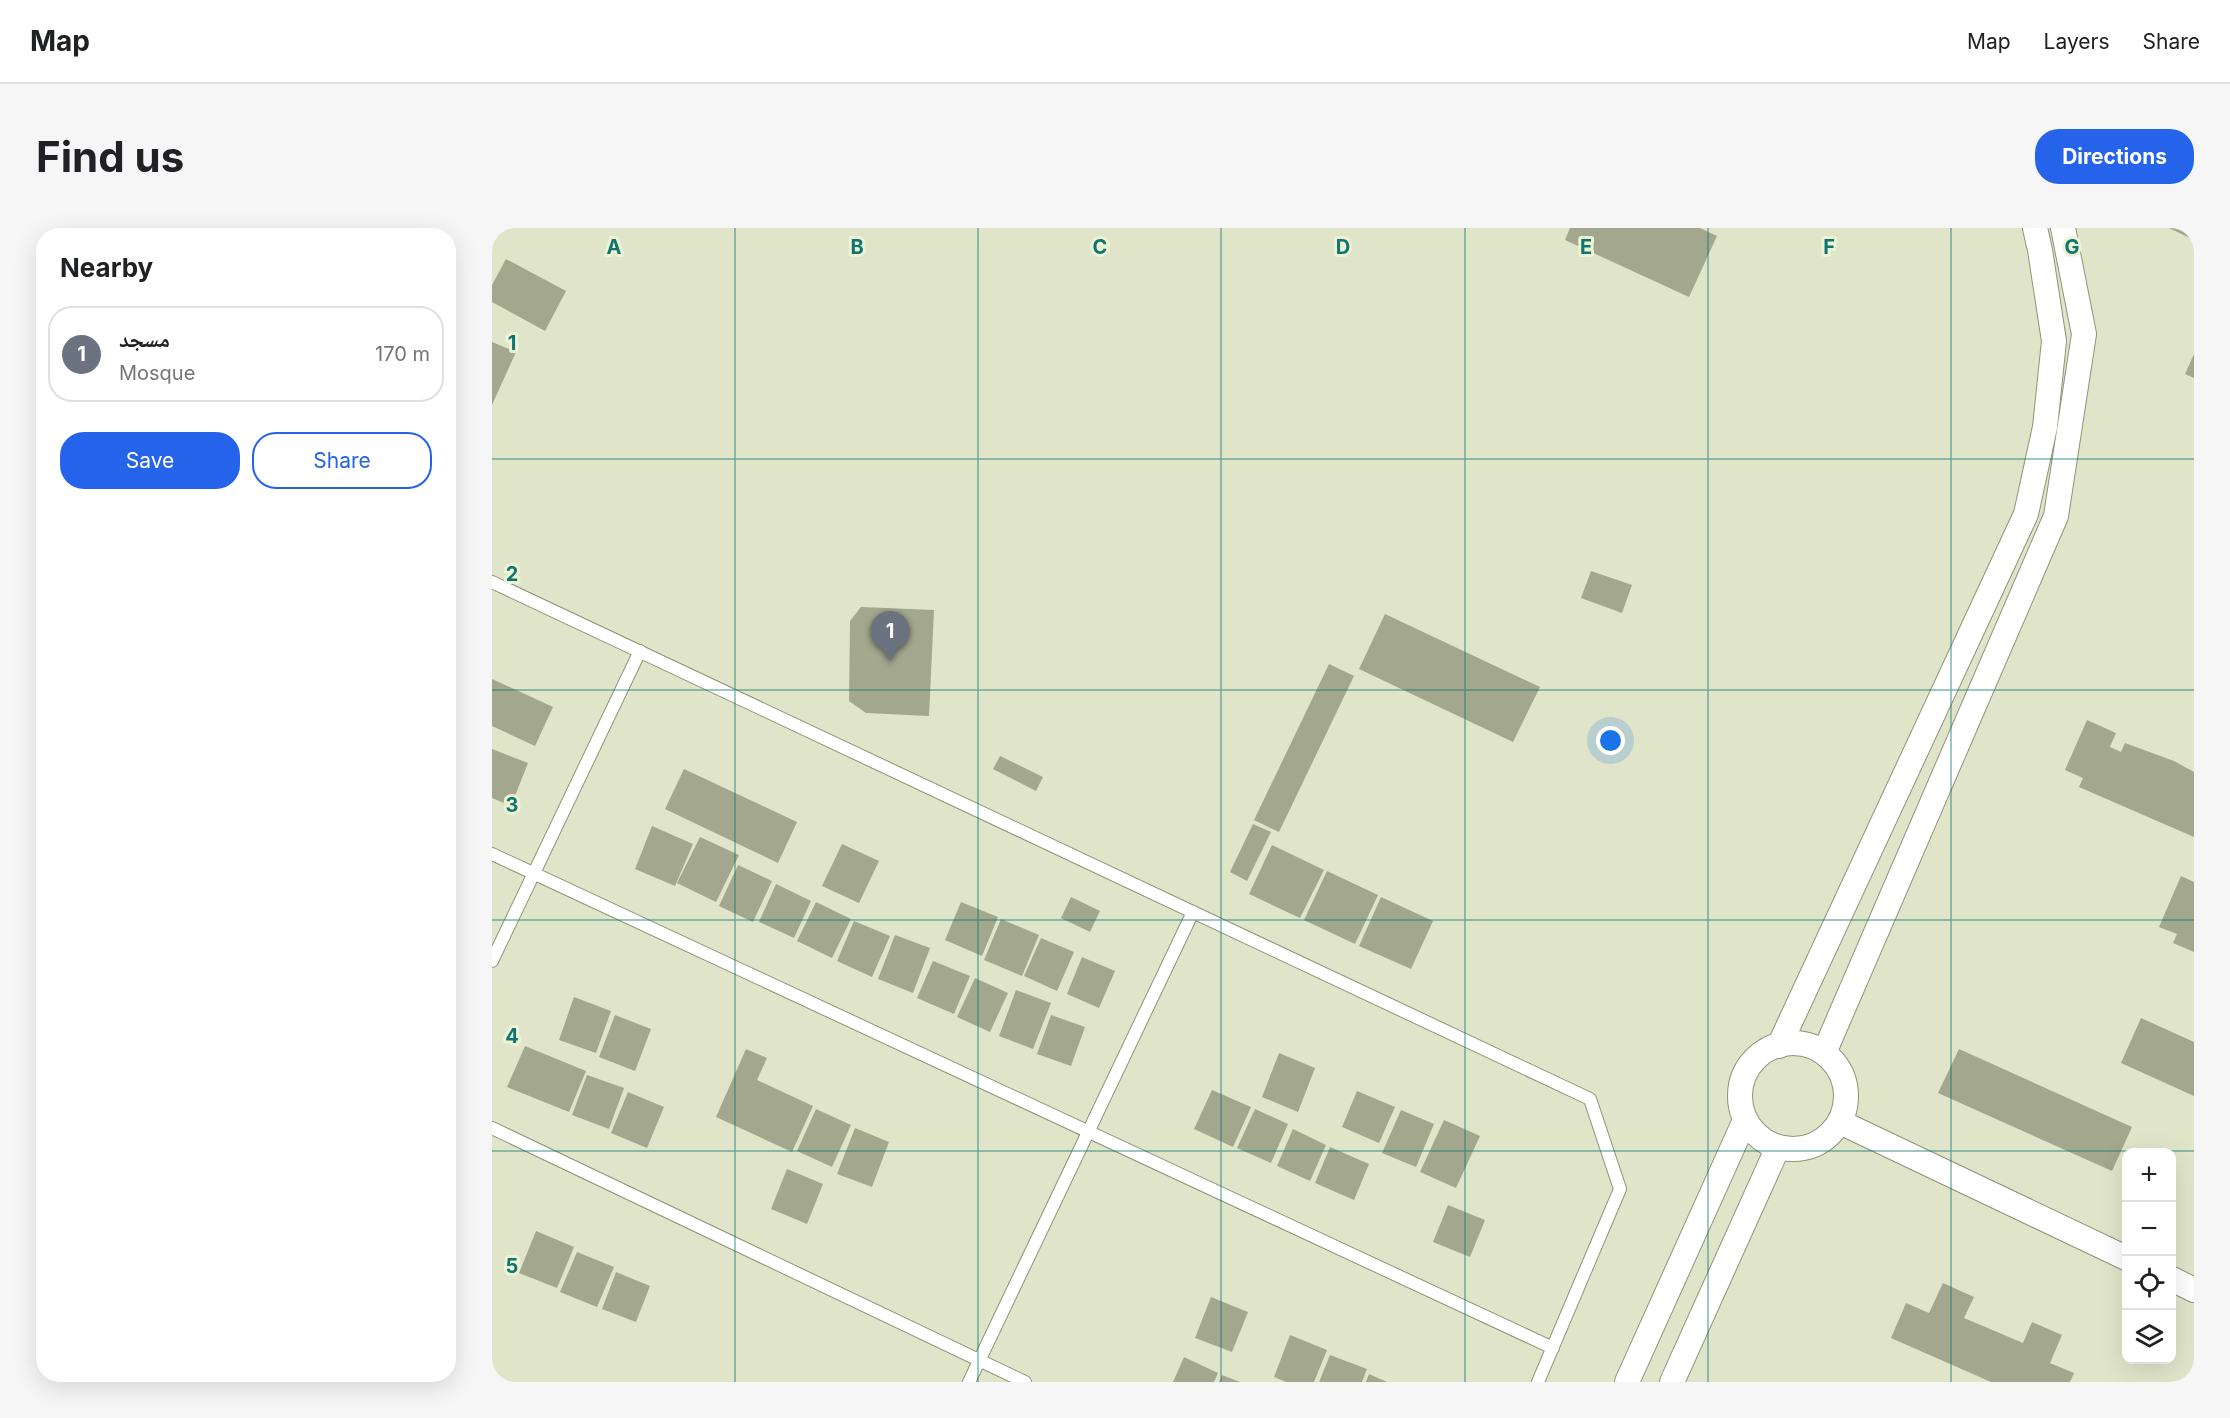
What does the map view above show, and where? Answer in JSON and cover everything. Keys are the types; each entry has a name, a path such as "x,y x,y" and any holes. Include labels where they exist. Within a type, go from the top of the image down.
{"street":[{"path":"1779,1046 2026,514 2045,427 2054,341 2035,228"},
{"path":"1824,1053 2056,516 2084,334 2063,228"},
{"path":"1794,1044 1810,1046 1824,1053 1834,1062 1845,1087 1845,1105 1840,1122 1828,1136 1813,1146 1795,1149 1778,1147 1765,1141 1745,1120 1742,1110 1740,1093 1743,1077 1752,1063 1764,1053 1779,1046 1794,1044"},
{"path":"1627,1382 1745,1120"},
{"path":"1840,1122 2123,1256"},
{"path":"1672,1382 1778,1147"},
{"path":"2176,1281 2194,1290"}],"lane":[{"path":"492,582 1590,1099 1620,1189 1538,1382"},
{"path":"492,961 640,651"},
{"path":"492,854 1553,1348"},
{"path":"969,1382 1193,912"},
{"path":"492,1128 1025,1382"}],"building":[{"path":"1570,228 1700,228 1717,236 1689,297 1565,240"},
{"path":"2169,228 2194,228 2194,240"},
{"path":"506,259 566,291 545,331 492,302 492,285"},
{"path":"492,342 516,352 492,405"},
{"path":"2194,354 2194,378 2185,374"},
{"path":"1591,571 1632,585 1622,613 1581,598"},
{"path":"861,607 934,610 929,716 866,713 849,701 850,621"},
{"path":"1385,614 1540,687 1513,742 1359,669"},
{"path":"1329,664 1354,676 1279,832 1254,820"},
{"path":"492,679 553,707 535,746 492,726"},
{"path":"2087,720 2116,733 2110,747 2121,752 2125,743 2174,761 2194,772 2194,837 2079,787 2083,778 2065,770"},
{"path":"492,749 528,763 511,806 492,798"},
{"path":"1000,756 1043,777 1036,791 993,769"},
{"path":"684,769 797,822 778,863 665,809"},
{"path":"1253,824 1271,832 1247,881 1230,872"},
{"path":"652,826 693,844 675,886 635,869"},
{"path":"700,837 739,855 716,902 677,883"},
{"path":"842,844 879,861 859,903 822,886"},
{"path":"1272,845 1324,870 1300,918 1249,894"},
{"path":"738,865 772,881 753,922 719,906"},
{"path":"1327,871 1378,895 1355,944 1304,920"},
{"path":"2181,876 2194,882 2194,952 2173,943 2177,934 2159,927"},
{"path":"776,884 811,901 794,938 759,922"},
{"path":"1071,897 1100,911 1090,932 1061,918"},
{"path":"1381,897 1433,921 1411,969 1359,946"},
{"path":"816,902 851,919 832,958 797,941"},
{"path":"961,902 998,917 982,956 945,940"},
{"path":"1001,919 1039,935 1022,976 984,960"},
{"path":"854,921 890,936 872,977 837,961"},
{"path":"895,935 930,948 913,993 878,979"},
{"path":"1041,938 1074,952 1057,991 1024,976"},
{"path":"1082,957 1115,971 1099,1008 1067,994"},
{"path":"933,961 970,976 954,1014 917,998"},
{"path":"975,978 1008,993 990,1032 957,1017"},
{"path":"1016,990 1051,1003 1033,1049 999,1036"},
{"path":"574,997 611,1011 596,1053 559,1040"},
{"path":"615,1015 651,1029 635,1071 599,1057"},
{"path":"1051,1015 1085,1027 1071,1066 1037,1054"},
{"path":"2141,1018 2194,1042 2194,1096 2121,1063"},
{"path":"525,1046 586,1071 569,1112 507,1087"},
{"path":"746,1049 767,1058 757,1080 813,1106 792,1152 716,1117"},
{"path":"1959,1049 2132,1127 2112,1171 1938,1093"},
{"path":"1279,1053 1315,1068 1298,1112 1262,1097"},
{"path":"587,1075 624,1088 609,1129 572,1115"},
{"path":"1212,1090 1251,1107 1233,1147 1194,1129"},
{"path":"1357,1091 1395,1107 1379,1143 1342,1127"},
{"path":"628,1092 664,1107 647,1148 611,1133"},
{"path":"816,1109 851,1125 832,1167 797,1151"},
{"path":"1255,1109 1288,1124 1271,1163 1237,1148"},
{"path":"1401,1110 1434,1124 1416,1167 1382,1153"},
{"path":"1444,1120 1480,1136 1456,1188 1420,1172"},
{"path":"855,1128 889,1142 872,1187 837,1174"},
{"path":"1293,1129 1326,1145 1310,1181 1277,1166"},
{"path":"1330,1147 1369,1164 1354,1200 1315,1183"},
{"path":"787,1169 823,1184 807,1224 771,1209"},
{"path":"1448,1205 1485,1220 1470,1257 1433,1242"},
{"path":"536,1231 574,1247 557,1288 519,1273"},
{"path":"577,1252 614,1267 597,1307 560,1292"},
{"path":"616,1272 650,1286 636,1322 602,1309"},
{"path":"1943,1283 1974,1297 1964,1318 2023,1343 2032,1322 2062,1335 2050,1363 2074,1373 2070,1382 1991,1382 1891,1338 1906,1303 1929,1313"},
{"path":"1211,1297 1248,1312 1232,1352 1195,1338"},
{"path":"1290,1335 1327,1350 1314,1382 1286,1382 1274,1377"},
{"path":"1330,1355 1367,1369 1362,1382 1319,1382"},
{"path":"1184,1357 1218,1373 1214,1382 1173,1382"},
{"path":"1369,1374 1387,1382 1366,1382"},
{"path":"1222,1375 1240,1382 1219,1382"}],"place":[{"name":"مسجد","path":"890,661"}]}
